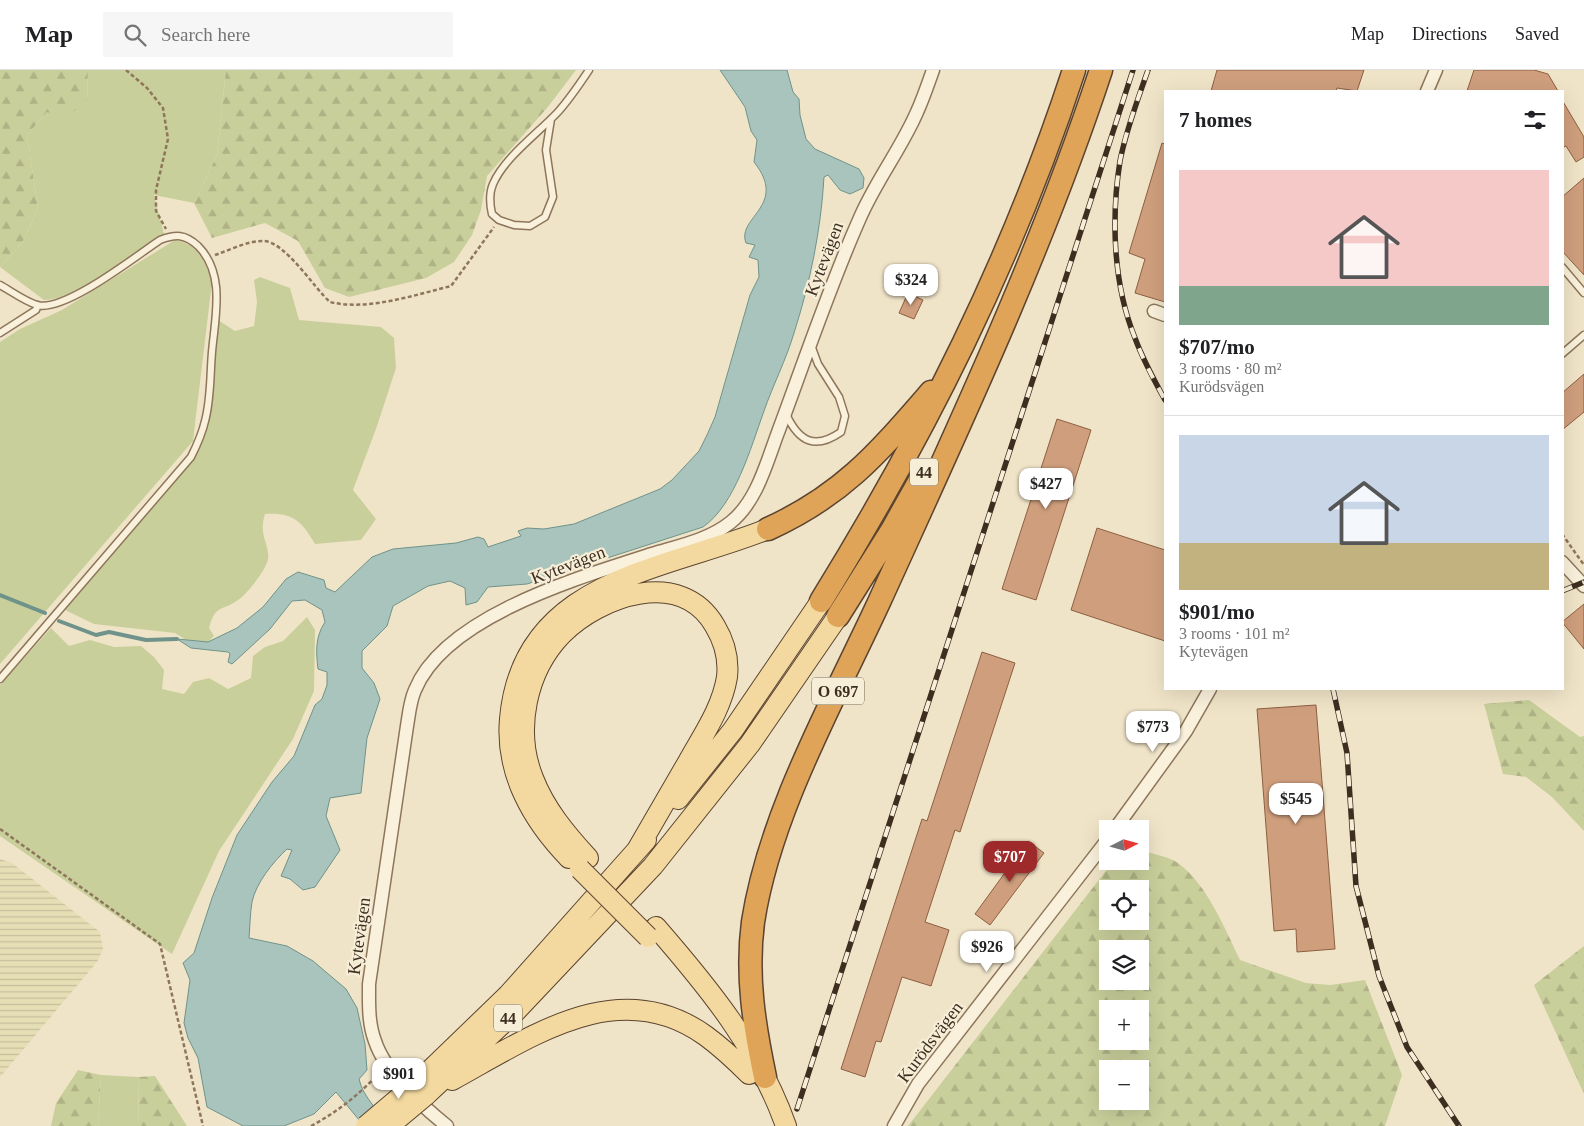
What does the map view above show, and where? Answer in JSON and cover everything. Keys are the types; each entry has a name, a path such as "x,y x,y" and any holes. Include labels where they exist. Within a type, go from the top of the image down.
{"highway":[{"name":"44","path":"821,600 872,518 953,367 1012,238 1074,70"},
{"name":"44","path":"838,616 892,530 1003,323 1054,200 1101,70"},
{"name":"O 697","path":"757,1075 751,998 750,950 760,885 773,843 799,775 948,451 1003,323"},
{"name":"O 697","path":"768,529 810,508 847,482 889,440 953,367"}],"main road":[{"name":"O 697","path":"768,529 627,576 576,602 550,625 528,654 515,687 511,706 510,744 518,782 538,818 652,932 757,1075 786,1126"},
{"path":"584,863 552,816 532,778 527,761 524,725 531,684 548,651 561,635 581,618 621,597 652,592 669,593 684,598 699,607 712,621 721,637 726,656 727,675 721,697 710,723 637,850"},
{"name":"44","path":"389,1126 637,850 733,730 821,600"},
{"name":"44","path":"366,1126 422,1089 516,1011 653,866 750,744 838,616"},
{"path":"422,1089 548,1029 582,1016 621,1009 656,1012 688,1025 705,1035 757,1075"},
{"name":"O 697","path":"757,1075 774,1126"}],"street":[{"name":"Kytevägen","path":"448,1126 420,1102 387,1065 375,1042 371,1024 369,984 407,726 415,690 428,668 446,646 471,628 538,594 609,568 714,534 733,521 749,500 762,475 810,343 859,218 917,113 933,70"},
{"path":"1427,90 1436,70"},
{"path":"1564,564 1584,586"},
{"path":"1122,820 1186,731 1209,690"},
{"name":"Kurödsvägen","path":"894,1126 918,1084 1099,851"}],"lane":[{"path":"551,119 546,150 553,197 545,217 530,226 514,225 499,220 492,214 490,203 492,186 505,166 551,119 589,70"},
{"path":"0,285 38,305 51,305 83,291 160,240 173,236 188,237 208,257 216,280 209,402 200,439 190,457 0,680"},
{"path":"1564,270 1584,293"},
{"path":"0,334 36,310 38,305"},
{"path":"1564,352 1584,335"},
{"path":"785,413 793,429 808,440 827,442 841,432 845,416 839,397 818,364 810,343"}],"path":[{"path":"126,70 147,88 163,108 168,139 156,190 156,211 167,232 173,236"},
{"path":"208,257 249,243 265,241 289,254 330,302 340,304 390,301 451,286 499,220"},
{"path":"1564,537 1584,565"},
{"path":"0,830 160,944 204,1126"},
{"path":"311,1126 335,1113 365,1088 387,1065"}],"shaded area":[{"path":"0,859 12,863 100,932 103,949 97,962 0,1077"}],"green space":[{"path":"0,70 88,70 88,72 87,100 66,118 47,112 27,135 38,209 22,243 0,267"},
{"path":"88,70 226,70 217,155 194,203 154,195 164,234 91,284 59,298 44,300 0,267 22,243 38,209 27,135 47,112 87,100"},
{"path":"226,70 576,70 547,108 487,176 481,210 472,235 454,262 426,278 349,297 325,288 298,241 265,223 212,238 194,203 217,155"},
{"path":"175,240 190,245 200,255 212,282 193,441 0,664 0,342 20,329 62,310"},
{"path":"260,277 290,288 299,320 381,327 394,338 396,368 353,490 376,519 361,540 315,544 306,529 295,520 282,515 265,514 263,534 268,554 267,563 256,581 242,597 220,609 214,615 209,628 214,636 208,642 186,640 175,633 94,624 65,610 69,600 200,447 208,420 218,320 235,331 254,326 257,302 254,280"},
{"path":"307,617 315,630 314,691 293,739 219,851 172,954 0,836 0,685 51,628 69,646 90,640 114,647 141,646 154,657 164,670 162,689 184,694 193,682 209,678 228,689 251,678 253,656 265,647 283,641"},
{"path":"1529,700 1580,737 1584,736 1584,831 1552,797 1526,777 1503,774 1484,704"},
{"path":"1149,852 1178,863 1198,883 1214,908 1240,960 1306,983 1330,985 1365,980 1402,1075 1385,1126 908,1126 1107,870 1149,870"},
{"path":"1584,946 1584,1094 1534,985"},
{"path":"78,1070 101,1075 98,1126 51,1126 56,1103"},
{"path":"101,1075 138,1077 139,1126 98,1126"},
{"path":"155,1076 187,1126 139,1126 138,1077"}],"water":[{"path":"720,70 787,70 793,92 799,99 800,115 806,139 815,149 859,169 864,178 863,188 850,194 840,190 828,175 824,177 823,197 810,276 800,314 741,474 724,505 703,527 527,584 488,587 477,602 466,605 465,588 450,581 428,586 393,606 387,626 362,651 362,668 374,683 380,699 367,738 361,793 330,798 326,816 340,850 315,887 303,890 290,879 281,876 292,850 287,849 266,873 254,895 251,906 249,938 287,946 313,961 346,989 357,1008 365,1044 367,1070 359,1079 361,1086 372,1104 391,1126 364,1126 336,1092 314,1114 284,1126 243,1126 207,1107 198,1058 188,1038 184,1023 190,980 183,963 194,953 212,898 237,835 272,782 294,756 315,705 322,699 327,685 327,672 318,669 317,651 319,633 325,622 322,610 305,600 292,601 270,629 232,664 228,662 230,654 228,652 191,648 177,639 208,642 237,628 263,607 286,579 298,572 324,580 326,588 335,592 372,557 393,549 456,543 478,537 484,539 488,547 521,536 518,531 527,528 544,529 574,524 660,489 672,480 699,451 715,417 750,295 759,277 758,260 749,257 755,245 746,243 745,234 764,200 766,190 763,177 754,162 757,140 751,131 745,107"}],"building":[{"path":"1217,70 1364,70 1357,90 1337,88 1336,90 1211,90"},
{"path":"1474,70 1534,70 1548,74 1557,90 1467,90"},
{"path":"1564,103 1584,137 1584,157 1576,162 1566,146 1564,147"},
{"path":"1162,143 1164,144 1164,302 1135,293 1145,259 1129,253"},
{"path":"1584,178 1584,275 1564,253 1564,195"},
{"path":"908,293 923,300 914,319 899,313"},
{"path":"1584,374 1584,412 1564,428 1564,391"},
{"path":"1057,419 1091,430 1036,600 1002,589"},
{"path":"1097,528 1164,550 1164,641 1071,610"},
{"path":"1584,604 1584,649 1564,624 1564,620"},
{"path":"982,652 1015,663 960,832 955,830 925,922 949,930 931,986 902,977 881,1042 876,1041 865,1077 841,1069 922,819 927,821"},
{"path":"1316,705 1335,949 1297,952 1296,929 1274,931 1257,709"},
{"path":"1028,841 1044,853 990,925 975,914"}],"waterway":[{"path":"0,595 45,613"},
{"path":"59,621 96,635 109,632 146,640 177,639"}],"railway":[{"path":"797,1109 1133,70"},
{"path":"1148,70 1129,126 1120,161 1115,205 1116,251 1122,296 1128,317 1142,354 1164,398"},
{"path":"1564,590 1584,582"},
{"path":"1333,690 1347,753 1356,886 1379,976 1407,1047 1459,1126"}]}
